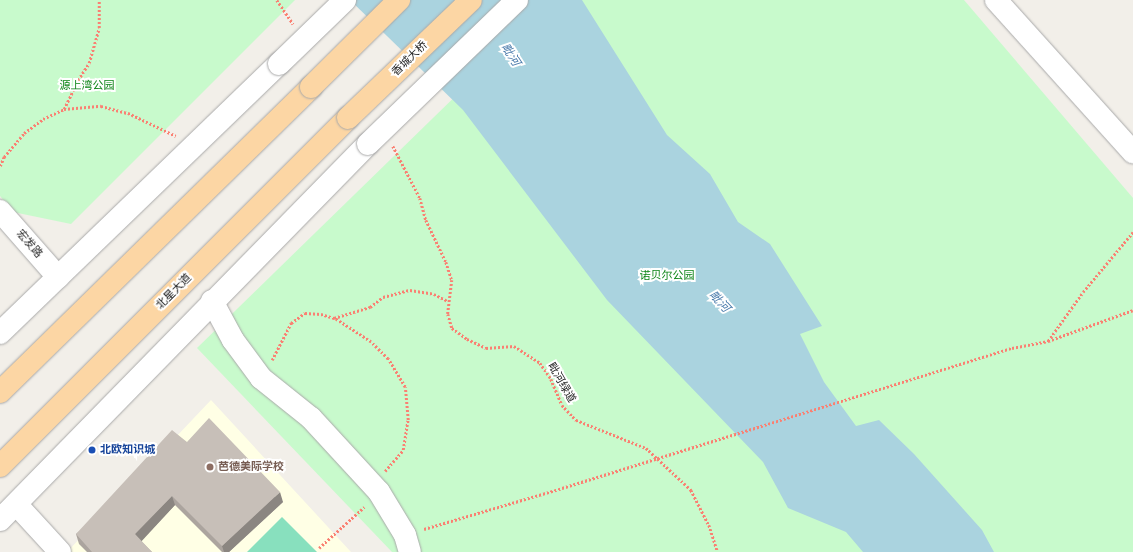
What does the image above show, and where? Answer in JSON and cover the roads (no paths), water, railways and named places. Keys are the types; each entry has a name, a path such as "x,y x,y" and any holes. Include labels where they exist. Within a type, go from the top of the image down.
{"main road":[{"path":"0,392 399,0"},
{"name":"香城大桥","path":"348,118 471,0"},
{"name":"北星大道","path":"0,466 348,118"}],"street":[{"path":"0,333 345,0"},
{"path":"0,520 368,144 517,0"},
{"path":"996,0 1133,152"},
{"name":"宏发路","path":"0,211 58,277"},
{"path":"212,302 232,340 261,378 311,418 376,489 408,544"},
{"path":"16,504 60,552"}],"water":[{"name":"毗河","path":"350,0 582,0 667,135 710,174 738,222 770,244 822,326 800,334 824,382 856,426 879,420 914,454 982,530 994,552 863,552 846,532 788,508 763,462 607,300 463,110"}],"place":[{"name":"北欧知识城","path":"92,450"},
{"name":"芭德美际学校","path":"210,467"}],"park label":[{"name":"源上湾公园","path":"87,86"},
{"name":"诺贝尔公园","path":"667,276"}]}
